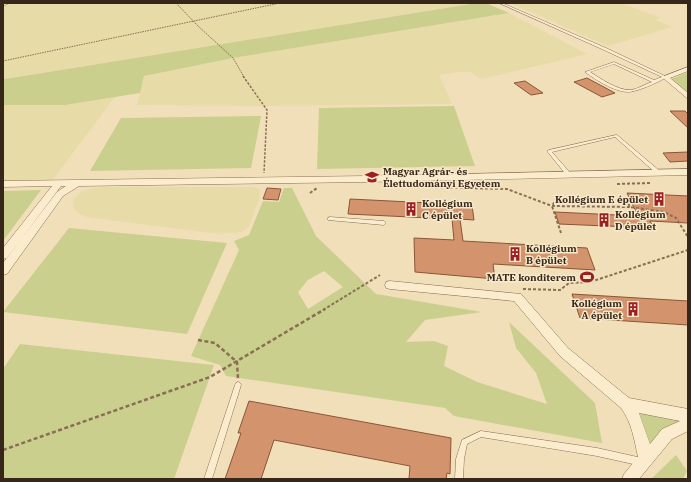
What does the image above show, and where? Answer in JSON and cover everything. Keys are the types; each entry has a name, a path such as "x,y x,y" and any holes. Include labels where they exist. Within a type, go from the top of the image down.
{"street":[{"path":"688,68 665,77 688,97"},
{"path":"3,184 570,176 688,172"},
{"path":"3,271 60,194 79,182"},
{"path":"3,255 59,183"},
{"path":"390,285 517,298 564,352 626,404 636,418 644,460"},
{"path":"626,404 688,416"},
{"path":"629,479 667,434 688,424"}],"lane":[{"path":"500,3 665,77"},
{"path":"653,81 614,63 587,72 621,90 631,91 665,77"},
{"path":"570,176 549,151 616,136 658,173"},
{"path":"330,219 384,223"},
{"path":"208,479 238,385"},
{"path":"459,479 460,459 464,442 481,434 644,460"}],"path":[{"path":"176,3 233,58 243,76 267,110 264,180"},
{"path":"3,61 280,3"},
{"path":"617,184 651,183"},
{"path":"424,187 507,189 552,206 630,207 664,212 676,218 688,237"},
{"path":"310,193 318,188"},
{"path":"552,206 557,198"},
{"path":"626,199 630,207"},
{"path":"552,206 561,233"},
{"path":"517,298 520,289 560,290 569,283 590,282 688,250"},
{"path":"3,450 210,377 380,275"},
{"path":"198,340 215,343 237,362 238,385"}],"shaded area":[{"path":"3,3 477,3 3,79"},
{"path":"510,3 621,3 661,18 656,20 672,27 608,46"},
{"path":"509,13 587,54 482,79 470,72 439,75 452,104 261,106 137,105 144,76 233,58"},
{"path":"115,97 48,186 3,187 3,105 65,105"},
{"path":"101,187 253,187 259,189 260,196 249,227 242,232 218,234 87,217 78,213 74,209 73,200 82,191"}],"green space":[{"path":"477,3 486,3 509,13 233,58 144,76 140,93 65,105 3,105 3,79"},
{"path":"688,72 688,93 671,79"},
{"path":"454,106 475,166 317,169 319,108"},
{"path":"261,116 251,168 90,171 121,118"},
{"path":"284,188 292,188 316,236 376,294 482,312 425,320 406,342 434,341 448,346 444,366 477,382 547,404 536,373 516,348 509,322 595,403 602,443 454,416 445,408 226,376 220,365 191,356 239,250 234,241 249,235 263,201 279,202","holes":["324,271 343,287 308,309 298,292 308,280"]},
{"path":"41,190 3,241 3,191"},
{"path":"69,228 227,243 187,334 3,312"},
{"path":"20,344 214,365 174,479 3,479 3,369"},
{"path":"632,412 688,416 646,458"},
{"path":"676,455 687,471 683,479 651,479"}],"building":[{"path":"587,78 615,93 602,97 574,82"},
{"path":"525,81 543,93 531,95 514,83"},
{"path":"670,111 685,111 688,114 688,128"},
{"path":"688,152 688,161 670,162 663,153"},
{"path":"267,188 281,189 278,200 263,199"},
{"path":"627,193 688,196 688,223 650,221 654,228 559,224 555,212 638,216"},
{"path":"350,199 451,204 451,202 458,201 458,204 472,205 474,220 460,219 463,241 587,248 595,270 493,264 495,279 415,272 414,238 454,240 452,219 348,214"},
{"name":"Kollégium A épület","path":"572,294 688,301 688,325 580,318"},
{"path":"249,401 451,438 450,474 447,473 446,479 409,479 410,466 274,440 261,479 225,479 241,433 238,433"}],"place":[{"name":"Magyar Agrár- és Élettudományi Egyetem","path":"372,177"},
{"name":"Kollégium E épület","path":"659,199"},
{"name":"Kollégium C épület","path":"411,209"},
{"name":"Kollégium D épület","path":"604,220"},
{"name":"Kollégium B épület","path":"515,254"},
{"name":"MATE konditerem","path":"587,277"},
{"name":"Kollégium A épület","path":"633,309"}]}
